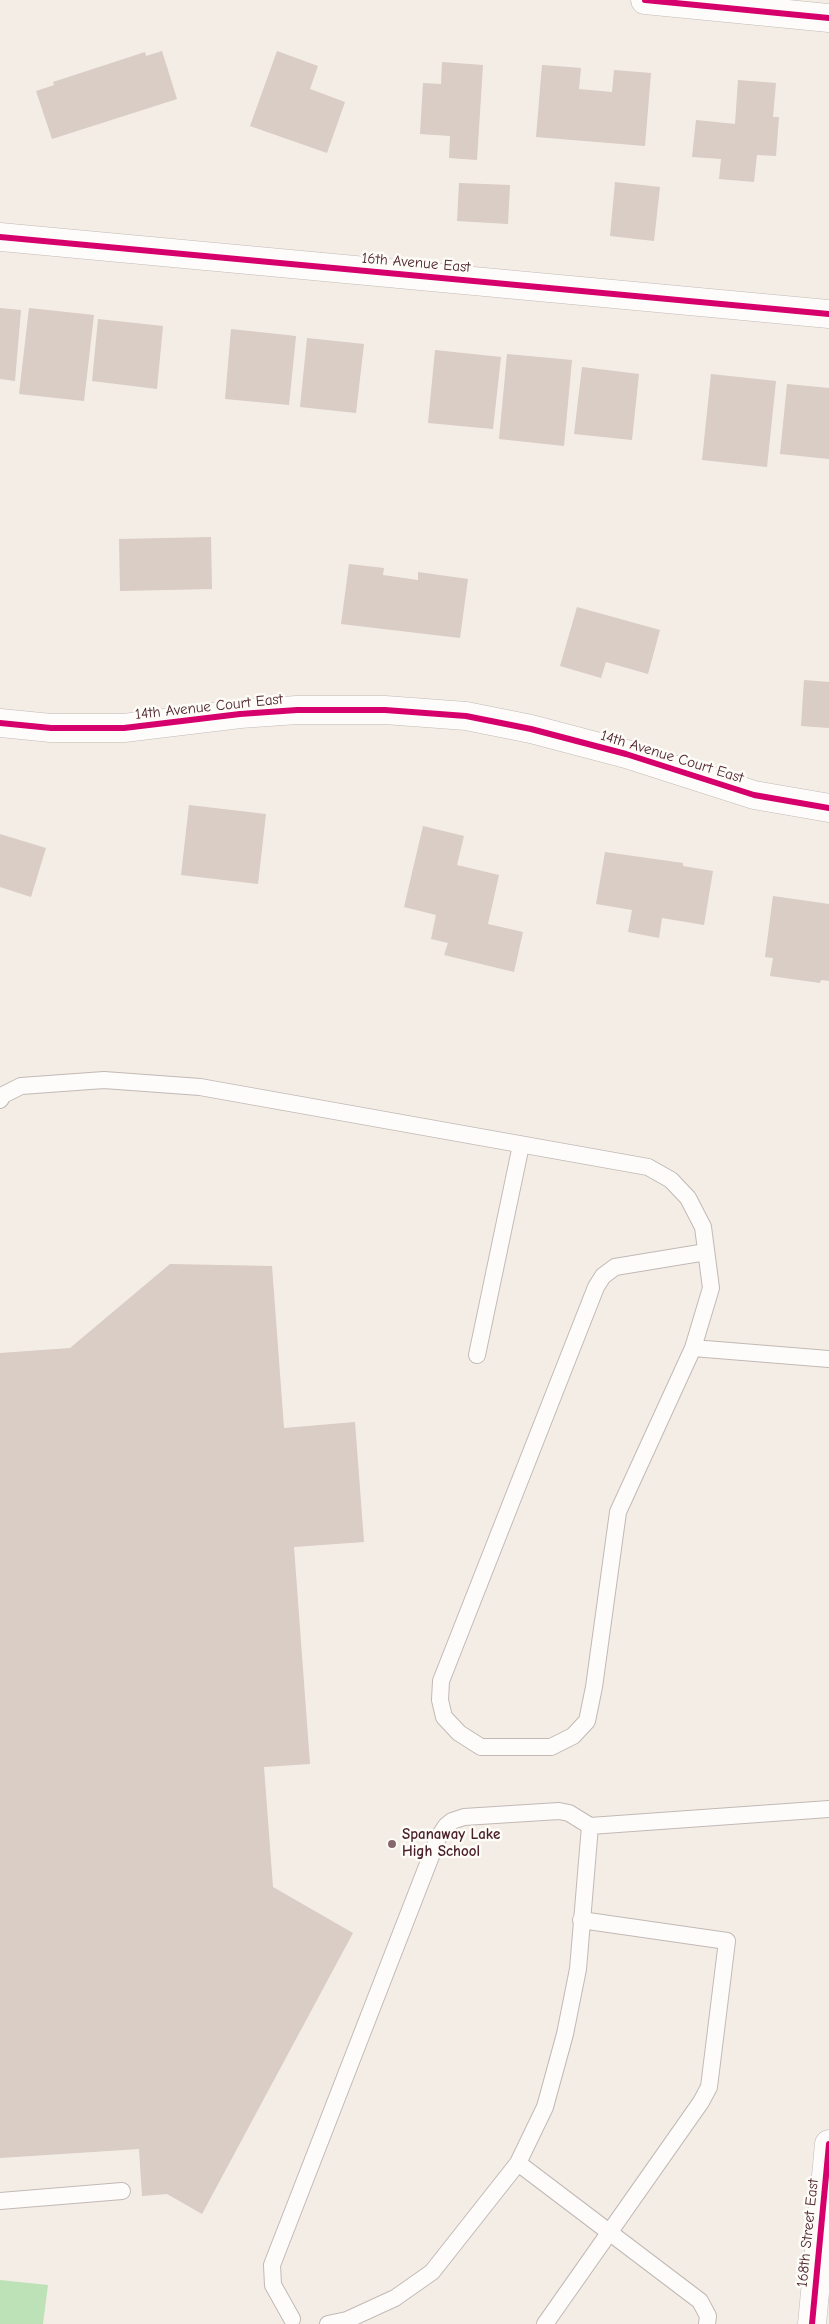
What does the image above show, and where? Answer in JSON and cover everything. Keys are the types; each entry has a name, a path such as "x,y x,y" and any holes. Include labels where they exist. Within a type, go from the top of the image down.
{"street":[{"path":"645,0 829,18"},
{"name":"16th Avenue East","path":"0,237 829,314"},
{"name":"14th Avenue Court East","path":"0,723 51,728 124,728 240,714 297,710 384,710 466,716 531,729 626,754 754,795 829,808"},
{"name":"168th Street East","path":"812,2324 829,2144"}],"lane":[{"path":"0,1100 3,1095 21,1086 104,1080 200,1087 648,1167 671,1180 688,1198 703,1227 711,1288 693,1348 618,1512 594,1687 587,1720 574,1736 552,1747 481,1747 460,1733 444,1717 440,1700 441,1680 596,1287 603,1276 614,1267 706,1252"},
{"path":"476,1355 521,1144"},
{"path":"693,1348 829,1359"},
{"path":"295,2322 274,2285 272,2265 438,1838 452,1821 464,1816 559,1811 569,1813 590,1826 829,1809"},
{"path":"328,2324 347,2320 395,2298 432,2272 518,2163 545,2107 565,2034 578,1969 590,1826"},
{"path":"544,2324 701,2102 709,2087 727,1941 581,1920"},
{"path":"518,2163 700,2301 708,2316 707,2324"},
{"path":"0,2201 122,2191"}],"green space":[{"path":"0,2280 48,2285 43,2324 0,2324"}],"building":[{"path":"162,51 177,99 52,139 36,91 54,85 53,82 145,52 146,56"},
{"path":"277,51 318,66 310,89 345,102 327,153 250,126"},
{"path":"442,62 483,65 477,160 449,158 450,136 420,134 423,83 441,84"},
{"path":"542,65 581,68 579,89 612,92 614,70 651,73 645,146 536,137"},
{"path":"738,80 776,83 773,117 779,117 776,156 757,155 754,182 719,179 721,159 692,157 696,120 735,124"},
{"path":"615,182 660,187 654,241 610,236"},
{"path":"459,183 510,185 508,224 457,221"},
{"path":"0,308 21,310 15,381 0,379"},
{"path":"29,308 94,315 84,401 19,394"},
{"path":"98,319 163,326 157,389 92,381"},
{"path":"231,329 296,336 289,405 225,399"},
{"path":"307,338 364,344 356,413 300,407"},
{"path":"435,350 501,357 493,429 428,423"},
{"path":"507,354 572,360 564,446 499,439"},
{"path":"582,367 639,374 632,440 574,434"},
{"path":"711,374 776,381 767,467 702,460"},
{"path":"787,384 829,388 829,459 780,454"},
{"path":"211,537 212,589 120,591 119,539"},
{"path":"349,564 384,568 383,575 418,580 418,572 468,579 460,638 341,624"},
{"path":"577,607 660,630 648,674 606,662 601,678 560,666"},
{"path":"804,680 829,682 829,728 801,726"},
{"path":"189,805 266,814 258,884 181,875"},
{"path":"423,826 464,836 457,865 499,875 488,924 523,932 514,972 444,955 448,943 431,939 436,915 404,907"},
{"path":"0,834 46,848 31,897 0,887"},
{"path":"605,852 683,863 683,866 713,871 704,925 662,918 659,938 628,932 632,910 596,904"},
{"path":"773,896 829,904 829,981 821,980 820,983 770,976 773,958 765,957"},
{"path":"170,1264 272,1266 284,1428 355,1422 364,1542 294,1547 310,1764 264,1767 273,1887 353,1933 202,2214 167,2194 142,2196 139,2149 0,2158 0,1353 70,1348"}],"cycle path":[{"path":"645,0 829,18"},
{"path":"0,237 829,314"},
{"path":"0,723 51,728 124,728 240,714 297,710 385,710 466,716 531,729 626,754 754,795 829,808"},
{"path":"812,2324 829,2144"}],"place":[{"name":"Spanaway Lake High School","path":"392,1844"}]}
